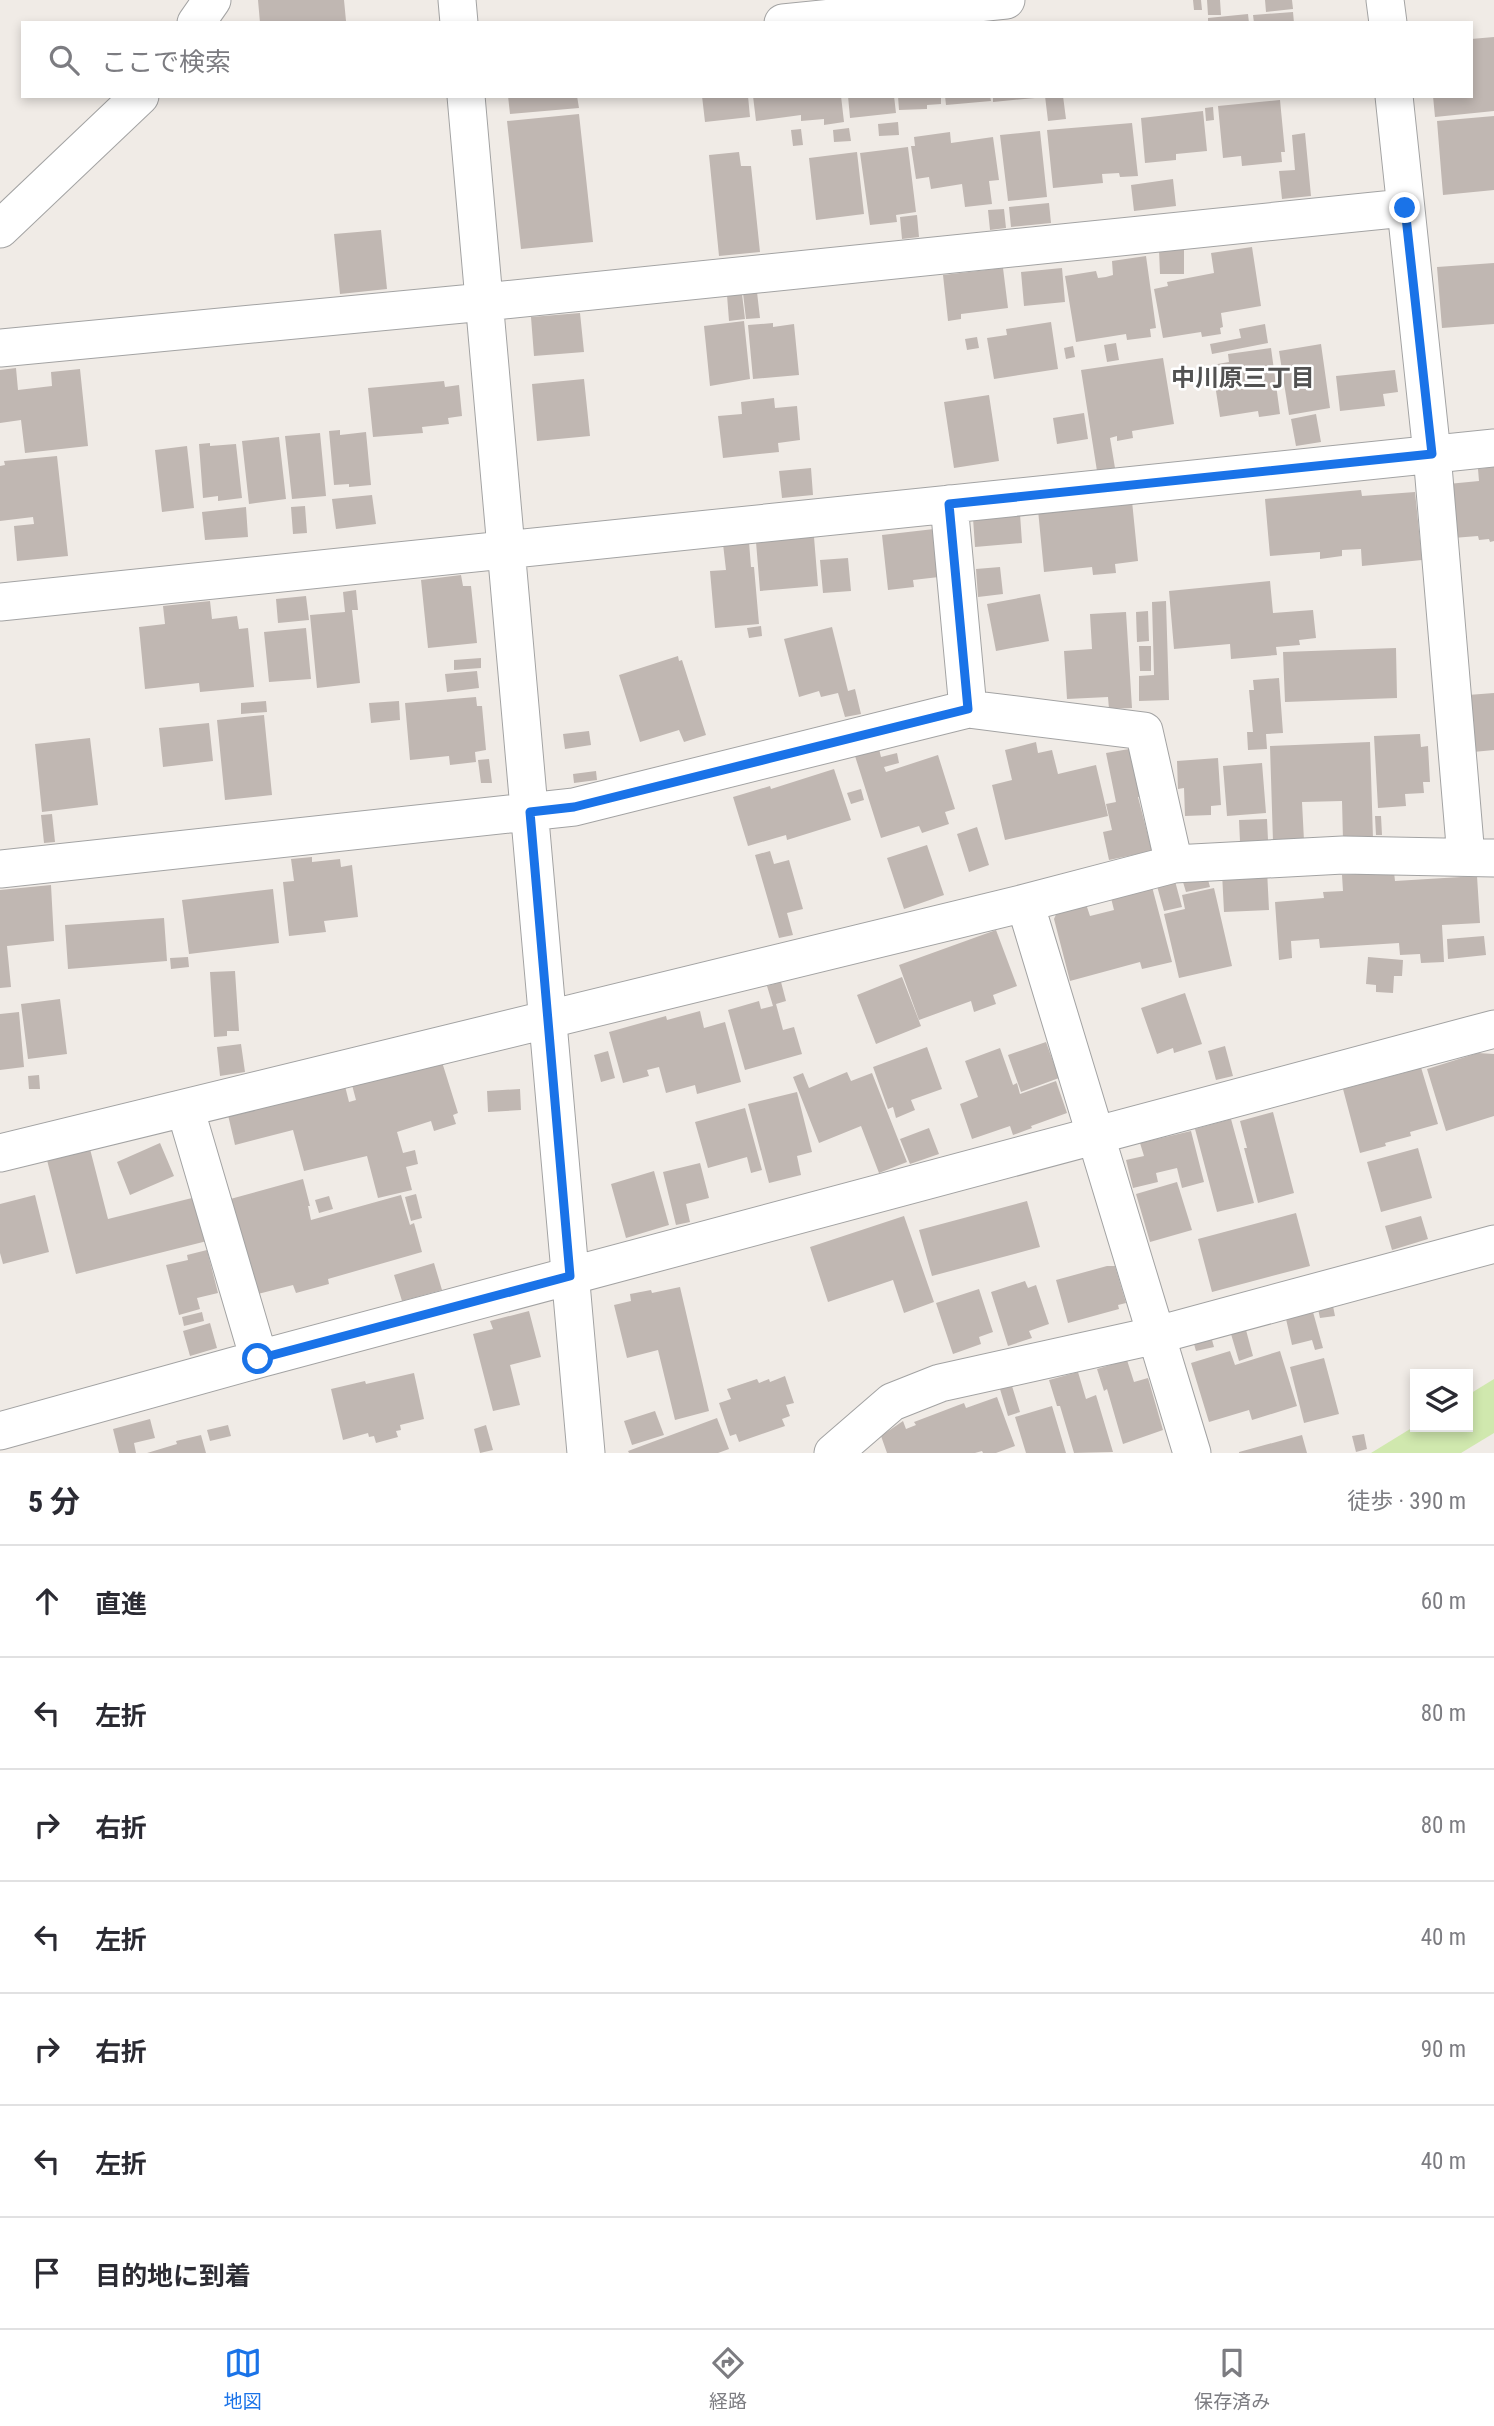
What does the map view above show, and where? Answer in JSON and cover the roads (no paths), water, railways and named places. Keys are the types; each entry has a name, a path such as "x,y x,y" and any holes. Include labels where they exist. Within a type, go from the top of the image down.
{"street":[{"path":"197,21 212,0"},
{"path":"457,0 459,21"},
{"path":"799,21 933,4 1006,0"},
{"path":"1385,0 1388,21"},
{"path":"0,229 138,98"},
{"path":"466,98 586,1453"},
{"path":"0,1153 548,1021 1174,864 1343,855 1480,858 1432,454 1394,98"},
{"path":"0,348 484,302 1405,208"},
{"path":"0,602 1494,448"},
{"path":"949,504 968,709"},
{"path":"0,869 574,807 968,709 1143,731 1174,864"},
{"path":"1025,903 1192,1453"},
{"path":"0,1431 258,1359 1494,1029"},
{"path":"185,1108 258,1359"},
{"path":"833,1453 892,1402 940,1383 1157,1335 1494,1244"}],"district":[{"name":"中川原三丁目","path":"1243,378"}]}
